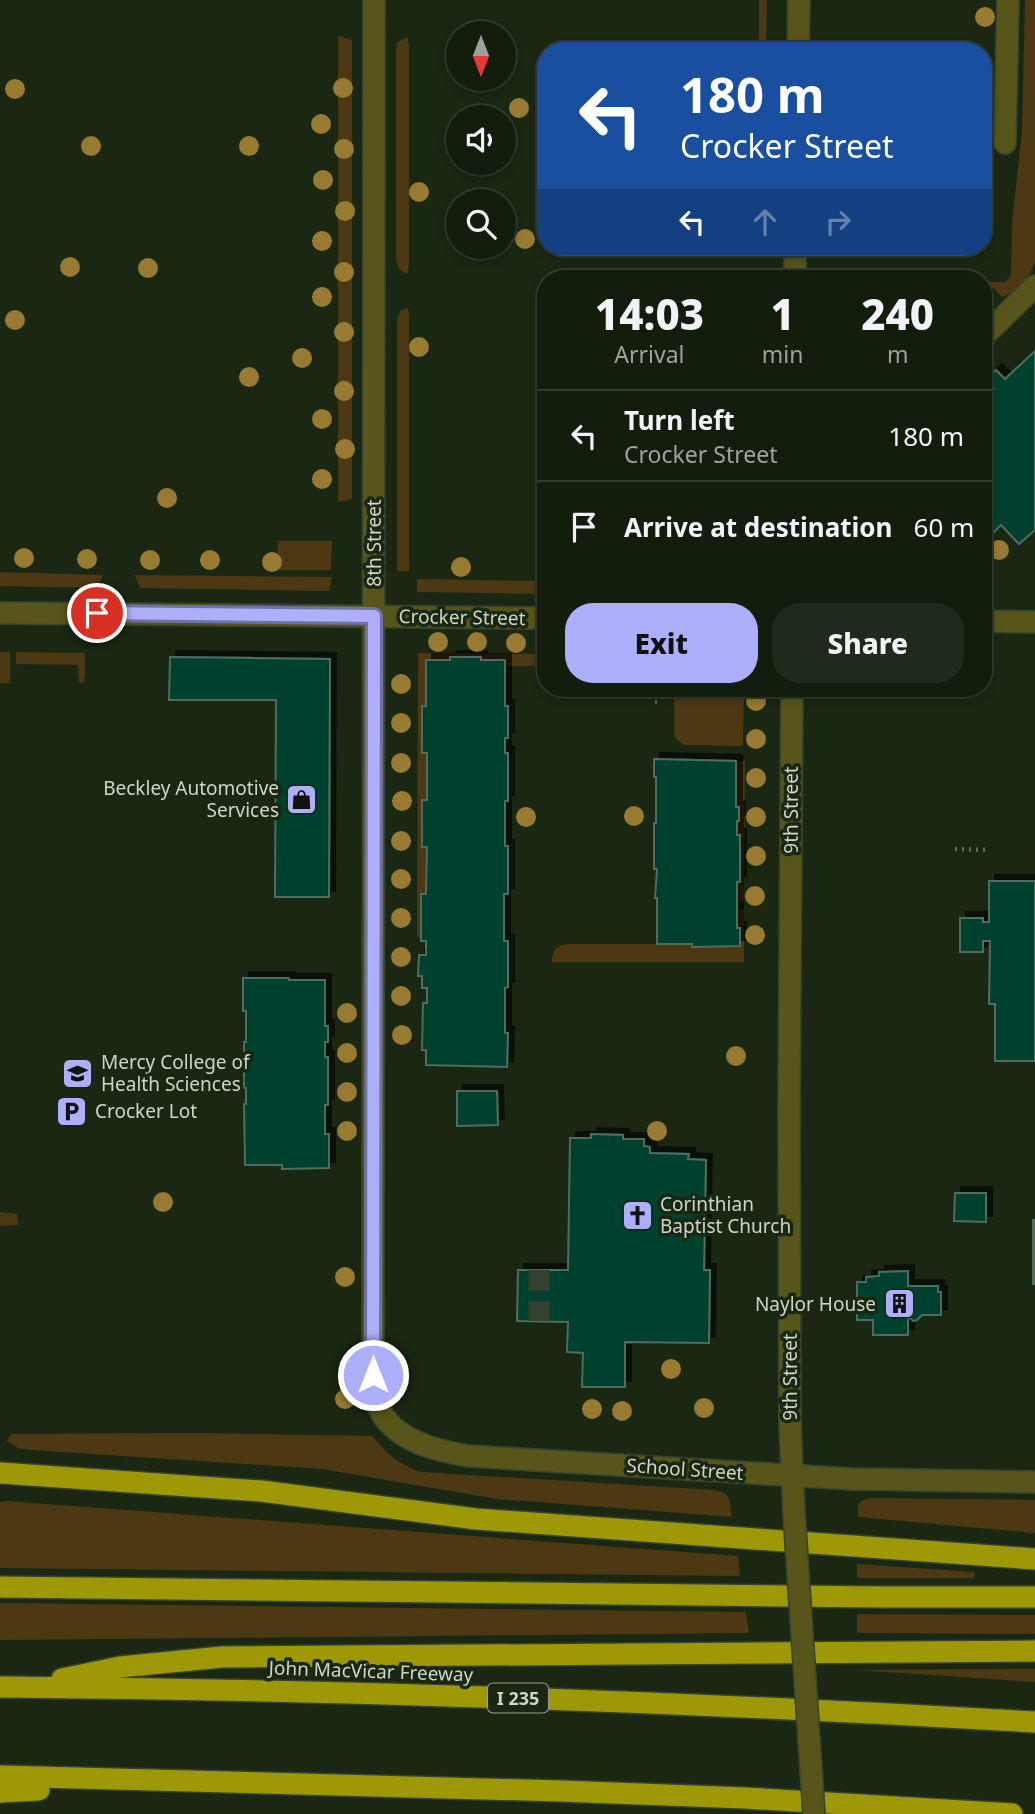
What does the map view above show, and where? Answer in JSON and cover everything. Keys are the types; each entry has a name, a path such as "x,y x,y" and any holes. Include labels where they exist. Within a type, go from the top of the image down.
{"highway":[{"path":"0,1474 261,1491 476,1520 1035,1559"},
{"path":"0,1587 1035,1597"},
{"path":"22,1687 120,1667 222,1657 1035,1651"},
{"name":"John MacVicar Freeway","path":"0,1687 448,1696 885,1713 1035,1722"},
{"path":"0,1776 546,1790 745,1798 1012,1814"},
{"path":"0,1792 230,1781"}],"street":[{"name":"8th Street","path":"373,1380 374,0"},
{"path":"798,42 799,0"},
{"path":"1006,143 1008,0"},
{"path":"992,328 1035,286"},
{"name":"Crocker Street","path":"0,613 537,618"},
{"path":"992,621 1035,622"},
{"name":"9th Street","path":"792,697 790,1424 814,1814"},
{"name":"School Street","path":"373,1380 377,1401 384,1417 398,1432 442,1452 468,1456 792,1476 1035,1482"}],"path":[{"path":"955,849 990,850"}],"shaded area":[{"path":"759,0 767,0 766,42 759,42"},
{"path":"1025,0 1035,0 1035,261 1023,283 1002,297 992,287 992,282 1006,282 1011,275 1012,223 1022,131"},
{"path":"338,36 352,40 352,499 338,502"},
{"path":"407,37 408,274 399,268 396,258 396,52 397,43"},
{"path":"408,308 409,571 397,571 397,319 401,310"},
{"path":"278,541 332,541 331,570 278,570"},
{"path":"0,572 103,575 97,588 0,586"},
{"path":"135,575 332,577 329,591 140,588"},
{"path":"417,579 537,581 537,594 417,592"},
{"path":"0,652 10,652 10,683 0,683"},
{"path":"16,652 85,653 83,683 79,682 78,665 16,664"},
{"path":"418,653 537,654 537,666 505,666 505,660 450,657 426,706 422,706 422,752 427,753 427,800 422,801 422,846 427,847 426,894 421,894 421,937 417,937"},
{"path":"674,697 744,697 743,746 683,745 674,736"},
{"path":"736,761 745,761 744,902 737,902 737,882 740,882"},
{"path":"737,909 744,909 744,962 552,962 556,949 568,944 740,946"},
{"path":"0,1212 17,1214 18,1225 0,1226"},
{"path":"11,1434 372,1436 394,1458 422,1472 714,1490 727,1496 732,1517 497,1499 322,1469 31,1450 18,1448 7,1441"},
{"path":"868,1498 1035,1500 1035,1533 858,1517 858,1505"},
{"path":"0,1502 738,1556 740,1576 0,1568"},
{"path":"857,1564 975,1572 974,1578 857,1578"},
{"path":"0,1603 746,1612 749,1633 0,1640"},
{"path":"857,1614 1035,1615 1035,1634 857,1633"},
{"path":"1035,1669 1035,1682 856,1670"}],"building":[{"path":"1035,351 1035,530 1019,544 1001,525 992,534 992,374 996,370 1005,379"},
{"name":"Beckley Automotive Services","path":"170,657 330,659 329,897 275,897 276,700 169,700"},
{"path":"450,657 505,660 505,706 508,706 508,738 505,738 505,753 508,753 508,801 505,801 505,846 508,846 508,894 504,894 504,941 508,941 508,987 505,988 507,1067 426,1065 426,1050 422,1050 423,1003 427,1003 427,988 422,988 422,976 418,976 419,955 426,955 426,941 421,941 421,894 426,894 427,847 422,847 422,800 427,800 427,753 422,753 422,706 426,706 426,660 450,660"},
{"path":"654,759 736,761 736,807 739,807 737,835 740,835 737,928 740,928 740,946 692,947 692,944 657,944"},
{"path":"989,881 1035,881 1035,1061 995,1061 995,1004 989,1004 990,941 983,941 983,952 960,952 960,918 983,918 983,922 989,922"},
{"path":"243,978 325,980 328,1105 325,1105 325,1134 329,1134 329,1168 282,1169 282,1165 245,1165 246,1011 243,1011"},
{"path":"457,1091 497,1091 498,1125 457,1126"},
{"name":"Corinthian Baptist Church","path":"591,1134 644,1139 644,1146 650,1147 650,1153 689,1154 688,1159 706,1160 704,1270 710,1270 709,1343 625,1342 625,1387 582,1387 583,1353 567,1352 568,1322 517,1321 518,1270 568,1270 570,1138 591,1138"},
{"path":"955,1193 986,1193 986,1222 954,1221"},
{"path":"1035,1220 1035,1284 1033,1284"},
{"name":"Naylor House","path":"908,1271 908,1286 938,1286 938,1292 941,1292 941,1315 922,1315 913,1321 908,1316 908,1335 873,1335 873,1320 857,1320 857,1282 866,1282 866,1277 879,1276 879,1272"}],"tunnel":[{"path":"539,1270 539,1321"}],"place":[{"name":"Beckley Automotive Services","path":"302,799"},
{"name":"Mercy College of Health Sciences","path":"78,1073"},
{"name":"Crocker Lot","path":"72,1111"},
{"name":"Corinthian Baptist Church","path":"637,1215"},
{"name":"Naylor House","path":"899,1304"}],"route":[{"path":"97,613 374,616 373,1375"}]}
